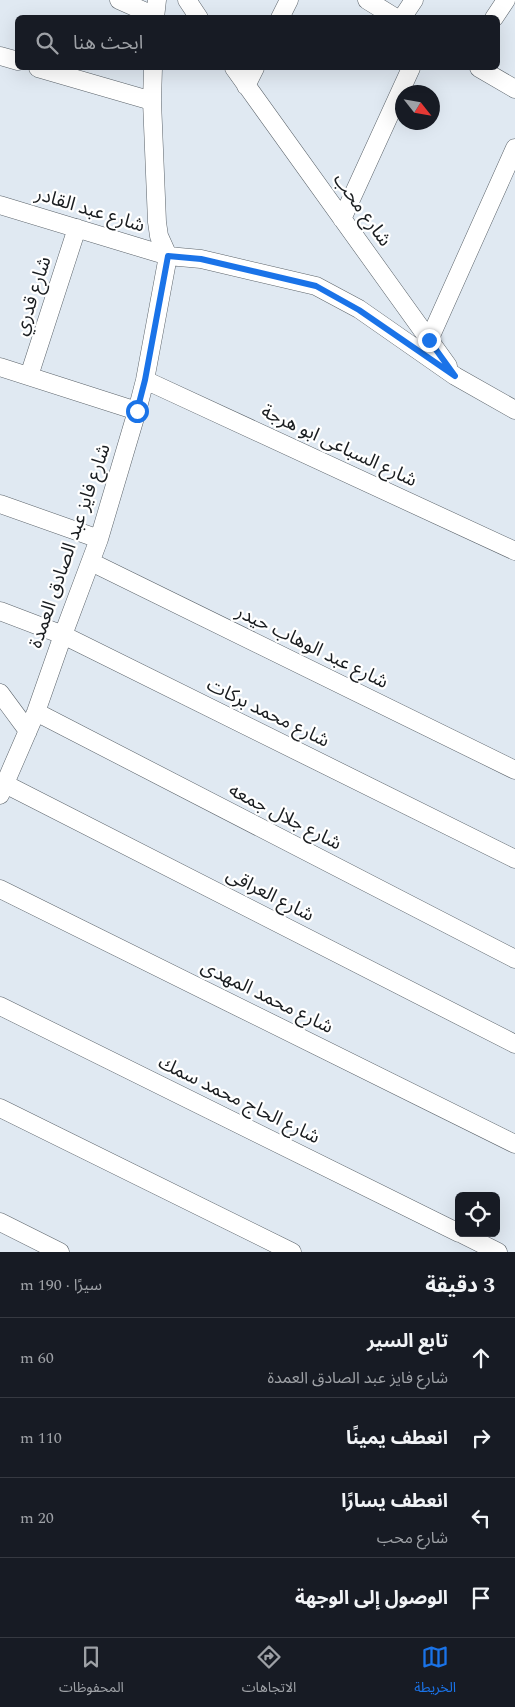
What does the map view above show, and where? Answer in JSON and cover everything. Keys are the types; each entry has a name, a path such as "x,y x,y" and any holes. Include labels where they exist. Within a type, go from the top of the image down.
{"street":[{"path":"118,0 156,11"},
{"path":"187,0 197,15"},
{"path":"282,15 289,0"},
{"path":"367,0 391,15"},
{"path":"404,15 414,0"},
{"path":"496,15 506,0"},
{"path":"0,56 15,60"},
{"path":"45,70 152,101"},
{"path":"153,70 152,101 157,222 159,236 168,256"},
{"name":"شارع محب","path":"235,70 455,376"},
{"path":"246,86 254,70"},
{"path":"342,219 410,70"},
{"path":"482,70 515,89"},
{"path":"429,340 515,148"},
{"name":"شارع عبد القادر","path":"0,205 168,256 201,259 316,286 359,310 455,376 515,410"},
{"name":"شارع قدري","path":"29,376 77,228"},
{"name":"شارع فايز عبد الصادق العمدة","path":"2,790 36,712 99,539 145,380 168,256"},
{"path":"0,366 137,411"},
{"name":"شارع السباعى ابو هرجة","path":"145,380 515,552"},
{"path":"0,504 99,539"},
{"name":"شارع عبد الوهاب حيدر","path":"91,562 515,770"},
{"name":"شارع محمد بركات","path":"0,611 63,635 515,859"},
{"path":"0,694 28,731"},
{"name":"شارع جلال جمعه","path":"36,712 515,959"},
{"name":"شارع العراقى","path":"2,790 515,1044"},
{"name":"شارع محمد المهدى","path":"0,889 515,1144"},
{"name":"شارع الحاج محمد سمك","path":"0,1006 455,1231"},
{"path":"0,1108 292,1252"},
{"path":"0,1222 60,1252"},
{"name":"شارع الحاج محمد سمك","path":"467,1237 498,1252"}],"route":[{"path":"137,411 145,380 168,256 201,259 316,286 359,310 455,376 429,340"}]}
